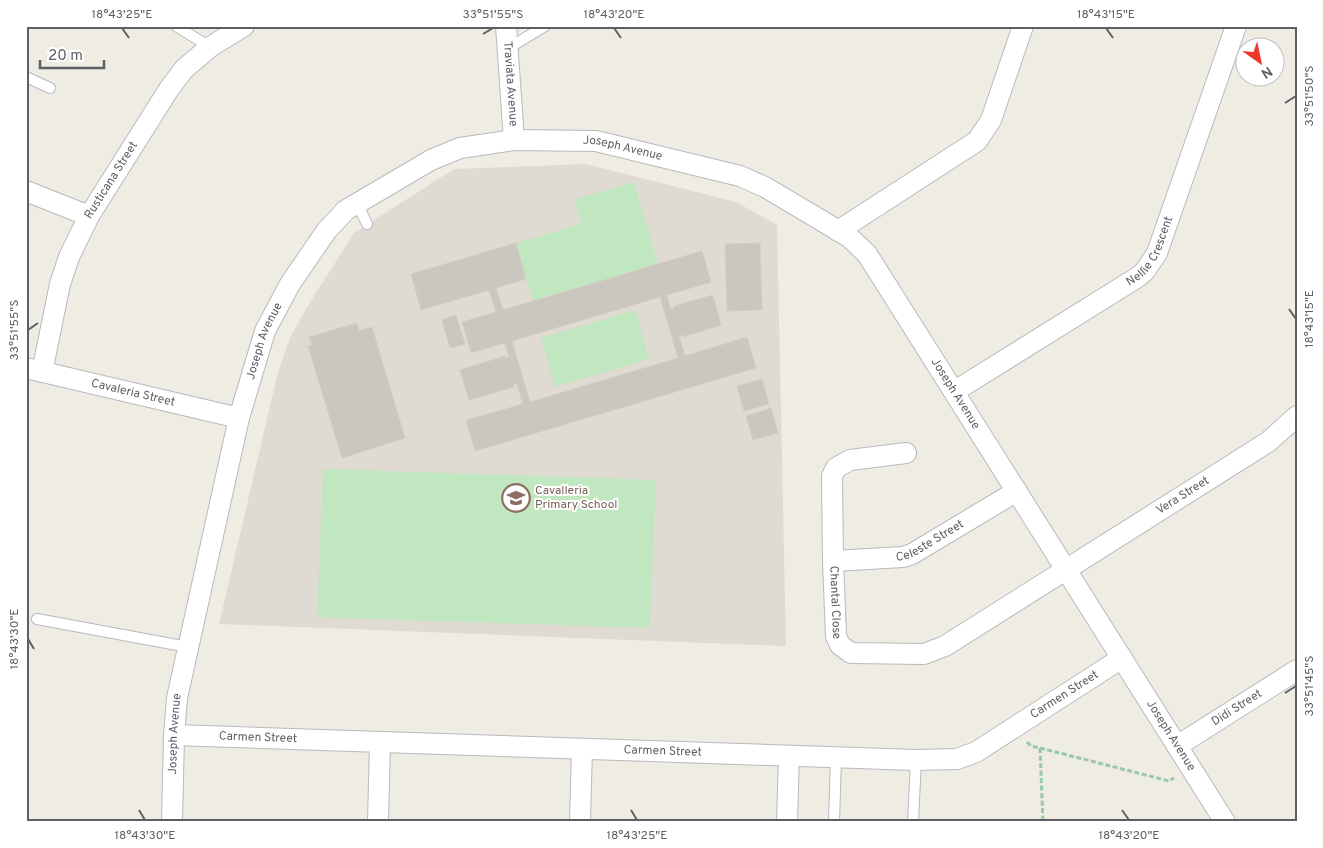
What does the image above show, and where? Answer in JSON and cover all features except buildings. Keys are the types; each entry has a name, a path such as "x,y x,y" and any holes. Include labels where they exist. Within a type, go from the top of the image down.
{"street":[{"name":"Rusticana Street","path":"34,370 69,257 89,216 176,79 196,58 210,47 244,26"},
{"name":"Traviata Avenue","path":"506,26 514,140"},
{"path":"838,231 977,141 992,120 1023,26"},
{"name":"Nellie Crescent","path":"955,392 1145,271 1157,253 1236,26"},
{"name":"Joseph Avenue","path":"172,822 176,698 239,418 266,331 290,284 327,230 346,210 431,160 460,148 514,140 596,141 740,176 764,187 859,245 874,263 1225,822"},
{"path":"26,191 89,216"},
{"name":"Cavaleria Street","path":"34,370 239,418"},
{"name":"Vera Street","path":"1067,570 1268,442 1297,416"},
{"name":"Chantal Close","path":"906,453 850,460 836,468 832,476 836,636 840,645 851,653 924,654 933,652 1067,570"},
{"name":"Celeste Street","path":"833,561 903,557 912,554 1017,490"},
{"name":"Carmen Street","path":"174,735 836,758 957,759 967,757 1122,658"},
{"name":"Didi Street","path":"1177,746 1297,670"},
{"path":"378,822 380,742"},
{"path":"580,822 582,749"},
{"path":"787,822 789,756"}],"lane":[{"path":"176,26 210,47"},
{"path":"507,48 545,26"},
{"path":"26,77 50,88"},
{"path":"357,203 367,224"},
{"path":"37,619 188,647"},
{"path":"834,822 836,758"},
{"path":"913,822 916,760"}],"path":[{"path":"1030,746 1169,781 1178,775"},
{"path":"1040,748 1043,822"}],"shaded area":[{"name":"Cavalleria Primary School","path":"586,164 736,202 777,225 786,646 219,624 278,372 290,338 307,307 354,233 454,169"}],"green space":[{"path":"634,182 658,264 533,301 516,243 581,224 574,200"},
{"path":"635,310 649,359 555,387 541,338"},
{"path":"323,469 656,480 650,628 317,617"}],"place":[{"name":"Cavalleria Primary School","path":"516,498"}]}
